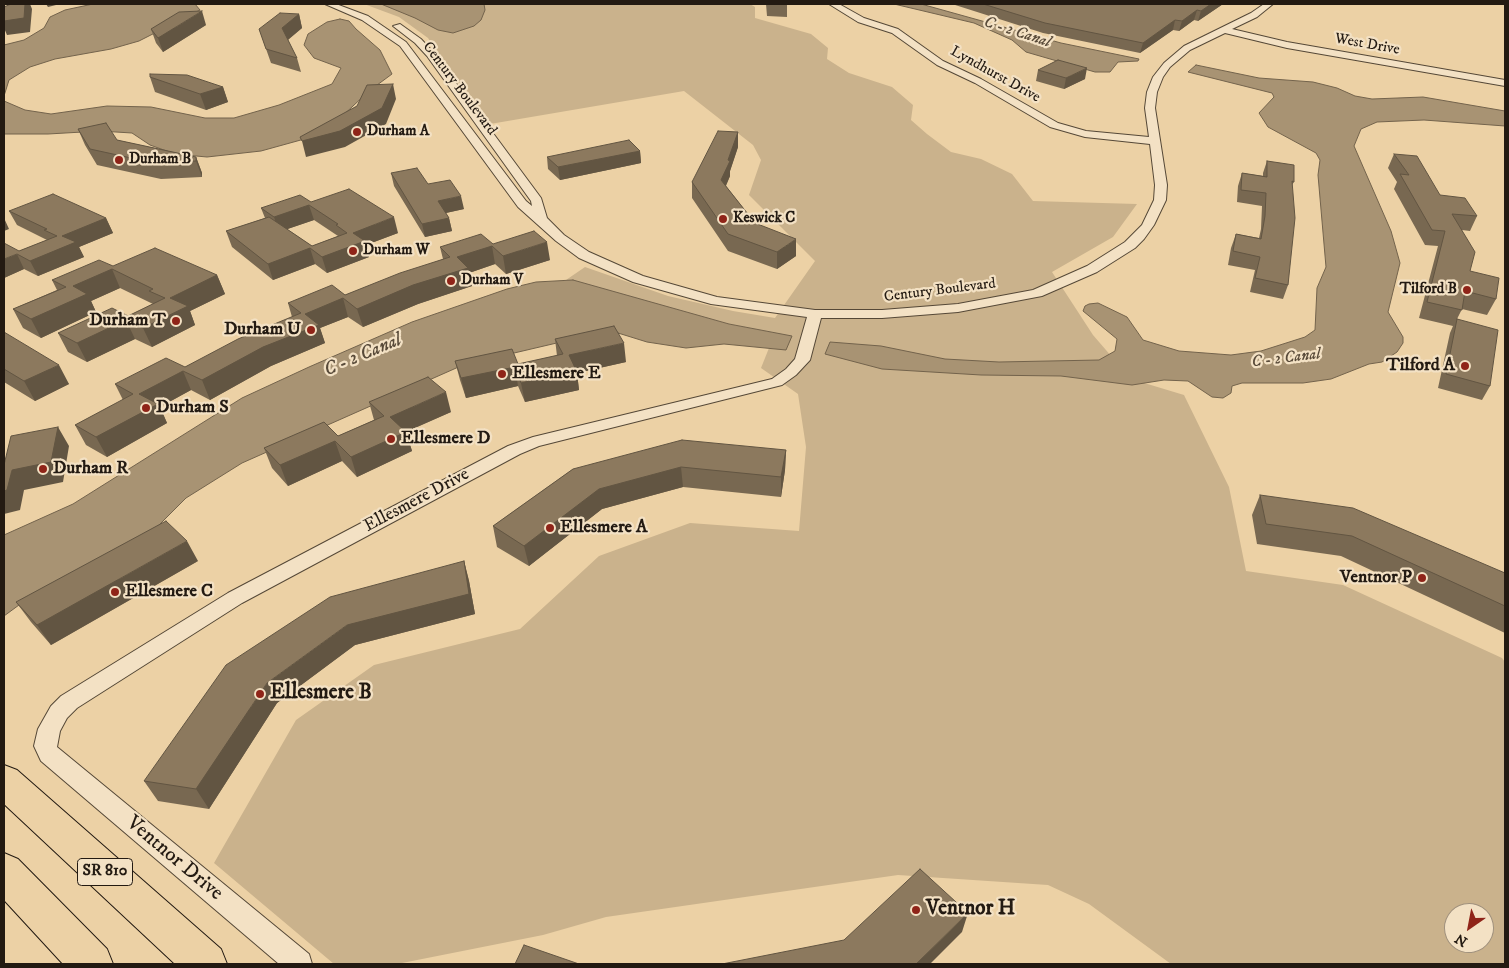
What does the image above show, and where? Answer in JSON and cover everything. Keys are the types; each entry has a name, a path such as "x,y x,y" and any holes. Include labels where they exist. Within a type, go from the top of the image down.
{"main road":[{"name":"SR 810","path":"4,781 206,964"},
{"path":"4,872 92,964"}],"street":[{"name":"Century Boulevard","path":"329,4 365,18 384,29 403,44 522,204 542,219 550,230 570,246 600,263 638,279 716,301 763,309 815,314 882,314 958,308 1037,292 1092,269 1130,245 1142,233 1160,200 1161,186 1150,108 1152,92 1158,77 1180,53 1268,5"},
{"name":"Century Boulevard","path":"349,4 377,15 397,26 418,41 430,54 537,201 542,219"},
{"name":"Lyndhurst Drive","path":"833,4 858,16 861,20 895,31 940,63 978,81 1054,125 1085,134 1154,140"},
{"name":"West Drive","path":"1225,30 1288,45 1505,83"},
{"name":"Ellesmere Drive","path":"50,754 46,746 49,729 59,712 69,702 235,598 514,450 533,442 777,382 791,372 802,360 815,314"},
{"name":"Ventnor Drive","path":"50,754 299,964"}],"shaded area":[{"path":"364,4 750,4 755,7 755,18 811,34 828,48 827,59 849,73 892,87 913,105 911,120 927,134 951,152 981,159 1012,174 1033,201 1137,204 1113,237 1052,272 1093,335 1131,379 1184,395 1229,487 1246,571 1343,585 1502,658 1505,662 1505,964 1171,964 1089,904 1048,885 898,875 606,917 543,935 397,964 334,964 214,863 296,720 374,665 520,629 599,556 690,523 799,531 806,447 798,394 761,368 775,333 729,324 566,280 585,267 668,296 733,311 775,318 815,261 749,195 761,160 753,145 684,91 490,124 453,76 428,38 399,17"}],"water":[{"path":"93,4 195,4 200,10 139,41 111,49 55,59 30,67 9,80 4,96 4,45 24,40 44,28 50,17 65,10"},
{"path":"381,4 484,4 485,10 481,20 474,26 453,33 438,30"},
{"name":"C - 2 Canal","path":"894,4 921,4 1061,43 1139,59 1138,61 1118,62 1110,72 1095,72 1026,52 1012,40 974,23"},
{"path":"340,19 349,21 380,50 392,74 369,91 337,121 308,138 261,151 207,157 175,154 150,145 132,133 100,131 4,134 4,101 25,110 51,114 107,106 151,107 205,118 234,118 279,105 332,84 341,68 314,58 304,45 308,34 327,22"},
{"name":"C - 2 Canal","path":"1196,65 1259,78 1313,82 1337,88 1355,96 1372,99 1423,97 1505,111 1505,126 1424,120 1377,122 1361,129 1354,146 1391,231 1400,263 1388,312 1403,337 1403,343 1397,352 1382,362 1369,364 1331,379 1303,383 1242,383 1232,386 1231,393 1223,398 1212,397 1188,381 1164,380 1132,385 1061,376 981,375 882,369 825,354 830,342 881,346 945,359 999,362 1099,360 1115,351 1117,339 1083,311 1085,306 1098,303 1127,317 1143,340 1179,351 1231,355 1261,351 1305,337 1315,330 1317,288 1326,267 1318,175 1320,160 1316,153 1268,127 1259,113 1274,97 1272,93 1188,72"},
{"name":"C - 2 Canal","path":"573,280 729,324 792,336 786,350 724,344 686,348 647,342 618,333 578,338 463,365 242,463 186,498 150,534 19,605 4,616 4,535 73,504 242,398 309,367 412,322 507,289 536,282"}],"building":[{"path":"11,4 25,4 24,18 4,21 4,7"},
{"path":"983,4 1211,4 1201,11 1197,10 1182,21 1175,20 1143,43 1045,23"},
{"path":"202,11 158,38 151,29 179,12"},
{"path":"280,13 299,14 282,28 297,58 266,49 259,29"},
{"path":"1058,60 1087,68 1066,78 1038,70"},
{"path":"150,74 187,75 223,87 200,94 150,77"},
{"path":"393,84 382,108 340,131 302,141 300,137 357,106 367,85"},
{"path":"106,123 117,140 196,157 196,161 154,163 90,149 78,129"},
{"path":"718,131 738,132 728,160 730,161 721,180 755,223 796,239 777,252 728,234 692,182"},
{"path":"629,140 640,151 558,167 547,157"},
{"path":"1394,154 1417,156 1440,195 1465,198 1477,216 1452,214 1475,252 1470,271 1499,278 1496,299 1465,291 1462,310 1427,302 1445,231 1432,230 1400,174 1409,175"},
{"path":"1267,161 1294,165 1294,182 1292,181 1295,218 1288,285 1255,278 1260,257 1233,251 1236,234 1261,239 1266,193 1241,190 1242,173 1267,177"},
{"path":"417,168 428,184 450,180 461,196 438,201 449,218 422,224 391,173"},
{"path":"349,189 394,217 353,233 365,241 322,257 310,248 268,264 226,231 269,217 312,246 347,233 336,225 338,224 309,205 274,217 261,208 300,195 311,202"},
{"path":"53,194 106,218 62,236 76,242 30,261 17,254 4,259 4,243 19,251 57,236 44,230 47,229 9,211"},
{"path":"534,231 547,242 503,256 492,246 457,257 468,268 413,285 357,309 343,298 305,314 319,325 263,347 202,380 183,371 139,394 158,404 96,437 75,425 133,394 115,384 166,358 185,367 238,339 301,313 288,303 332,285 345,295 400,273 450,257 440,247 481,234 493,244"},
{"path":"155,248 217,275 170,298 188,306 143,328 126,320 77,343 58,333 112,308 128,316 165,298 149,291 153,289 112,269 73,286 87,294 31,319 13,309 66,287 52,280 99,260 113,266"},
{"name":"Tilford A","path":"1457,319 1498,330 1490,386 1446,374"},
{"path":"614,326 624,343 569,355 576,370 521,383 515,367 461,378 455,361 512,349 518,364 563,354 555,339"},
{"path":"4,332 59,365 24,381 4,369"},
{"path":"428,377 446,392 390,417 406,432 351,457 335,441 280,465 264,448 324,422 338,436 384,416 369,402"},
{"path":"58,427 51,462 12,470 7,490 4,491 4,465 11,436"},
{"path":"682,440 786,450 781,477 681,467 599,489 524,546 493,526 573,469"},
{"path":"1260,495 1353,508 1505,573 1505,606 1352,536 1266,524"},
{"path":"166,521 187,541 37,625 16,602"},
{"path":"464,561 469,594 347,625 267,683 196,789 144,781 226,665 330,597"},
{"path":"920,869 968,913 916,964 722,964 844,940"},
{"path":"524,945 579,964 515,964"}],"place":[{"name":"Durham A","path":"357,132"},
{"name":"Durham B","path":"119,160"},
{"name":"Keswick C","path":"723,219"},
{"name":"Durham W","path":"353,251"},
{"name":"Durham V","path":"451,281"},
{"name":"Tilford B","path":"1467,290"},
{"name":"Durham T","path":"176,321"},
{"name":"Durham U","path":"311,330"},
{"name":"Tilford A","path":"1465,366"},
{"name":"Ellesmere E","path":"502,374"},
{"name":"Durham S","path":"146,408"},
{"name":"Ellesmere D","path":"391,439"},
{"name":"Durham R","path":"43,469"},
{"name":"Ellesmere A","path":"550,528"},
{"name":"Ventnor P","path":"1422,578"},
{"name":"Ellesmere C","path":"115,592"},
{"name":"Ellesmere B","path":"260,694"},
{"name":"Ventnor H","path":"916,910"}]}
